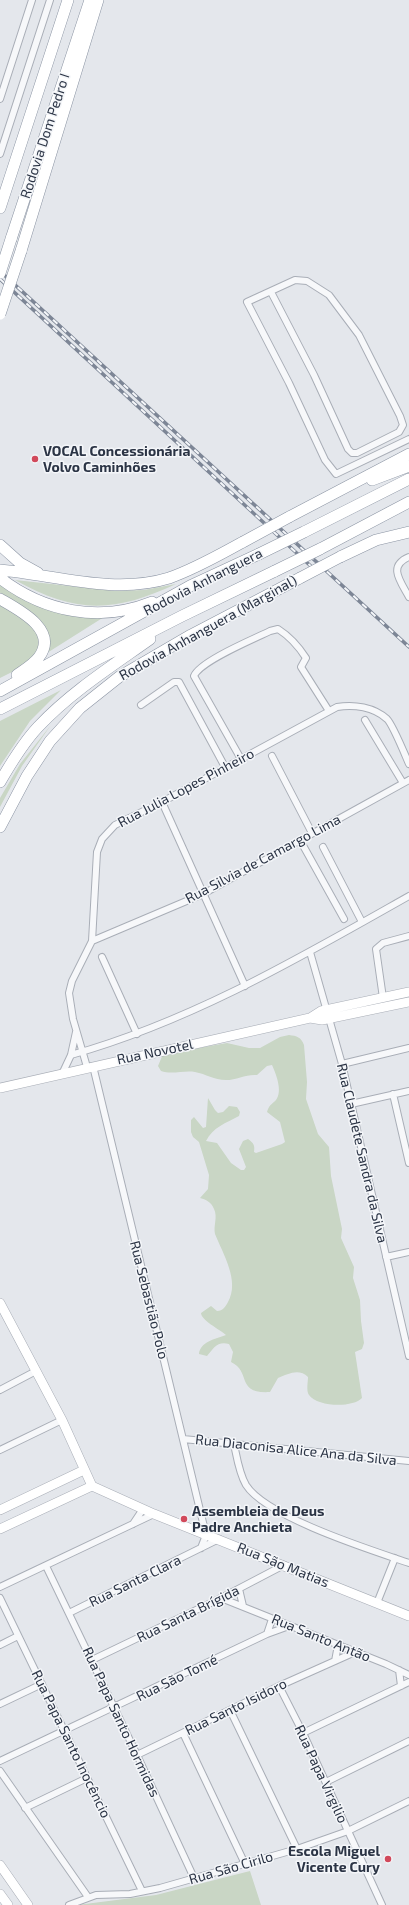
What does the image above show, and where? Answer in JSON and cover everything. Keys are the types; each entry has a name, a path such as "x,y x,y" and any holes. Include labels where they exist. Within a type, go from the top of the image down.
{"highway":[{"name":"Rodovia Dom Pedro I","path":"0,208 68,0"},
{"name":"Rodovia Dom Pedro I","path":"0,273 90,0"},
{"path":"0,314 21,251 98,0"},
{"path":"1,576 51,578 98,583 137,584 168,578 189,571 409,454"},
{"path":"321,500 409,466"},
{"name":"Rodovia Anhanguera","path":"0,691 190,586 259,554 409,479"},
{"name":"Rodovia Anhanguera","path":"0,709 182,616 320,550 409,502"},
{"path":"376,540 409,524"},
{"name":"Rodovia Anhanguera (Marginal)","path":"0,827 27,776 50,741 80,708 119,676 191,634 340,557 376,540 409,532"},
{"path":"0,545 20,563 51,578"},
{"path":"1,576 50,605 84,613 97,613 132,608 190,586"},
{"path":"0,599 33,620 43,634 44,639 39,657 0,688"},
{"path":"0,782 16,756 45,720 87,683 182,616"}],"street":[{"path":"0,99 32,0"},
{"path":"0,154 50,0"},
{"path":"271,292 314,375 348,449 352,453 357,454 399,432 403,425 400,416 359,335 329,295 307,281 295,280 247,302 289,383 324,460 332,471 336,474 409,439"},
{"path":"409,557 401,560 396,572 409,597"},
{"path":"241,759 194,676 195,672 210,661 270,631 278,629 286,634 303,653 306,658 301,667 329,711"},
{"path":"141,705 174,682 179,682 225,767"},
{"name":"Rua Julia Lopes Pinheiro","path":"90,1066 83,1052 76,1031 69,993 72,981 92,941 97,852 102,839 115,825 162,802 337,707 355,706 365,708 388,720 409,764"},
{"path":"365,720 406,782"},
{"path":"272,756 312,833"},
{"name":"Rua Silvia de Camargo Lima","path":"92,941 202,894 406,782"},
{"path":"162,802 202,894 245,986"},
{"path":"300,840 344,919"},
{"path":"323,847 362,922"},
{"path":"71,1055 137,1034 245,986 310,952 409,896"},
{"path":"383,998 376,949 383,943 409,936"},
{"name":"Rua Claudete Sandra da Silva","path":"310,952 342,1064 409,1356"},
{"path":"102,957 137,1034"},
{"name":"Rua Novotel","path":"0,1088 63,1072 310,1018 327,1009 409,992"},
{"name":"Rua Novotel","path":"310,1018 322,1020 329,1019 409,1002"},
{"name":"Rua Julia Lopes Pinheiro","path":"63,1072 71,1055 76,1031"},
{"path":"342,1064 409,1048"},
{"name":"Rua Sebastião Polo","path":"90,1066 206,1535"},
{"path":"351,1104 409,1091"},
{"path":"394,1094 409,1163"},
{"path":"386,1257 409,1252"},
{"path":"0,1303 2,1313 36,1371 62,1420 92,1486 1,1526"},
{"path":"0,1390 36,1371"},
{"path":"0,1450 62,1420"},
{"name":"Rua Diaconisa Alice Ana da Silva","path":"183,1439 409,1461"},
{"path":"234,1444 240,1472 246,1486 255,1496 268,1506 326,1532 409,1563"},
{"path":"0,1510 84,1470"},
{"name":"Rua São Matias","path":"92,1486 154,1514 409,1616"},
{"path":"133,1524 143,1509"},
{"path":"0,1587 154,1514"},
{"path":"201,1548 206,1535"},
{"name":"Rua Santa Clara","path":"69,1613 219,1540"},
{"path":"377,1603 395,1558"},
{"name":"Rua Santa Brígida","path":"92,1660 221,1598 284,1565"},
{"name":"Rua Papa Santo Hormidas","path":"46,1566 92,1660 194,1878"},
{"path":"239,1589 243,1606"},
{"name":"Rua Papa Santo Inocêncio","path":"0,1598 142,1891"},
{"name":"Rua Santo Antão","path":"221,1598 409,1675"},
{"path":"267,1634 272,1619"},
{"name":"Rua São Tomé","path":"0,1761 267,1634 289,1626"},
{"path":"0,1645 18,1636"},
{"path":"335,1661 338,1645"},
{"name":"Rua Santo Isidoro","path":"137,1755 279,1686 355,1652"},
{"path":"399,1670 401,1686"},
{"path":"303,1733 409,1682"},
{"path":"0,1704 42,1684"},
{"name":"Rua Papa Virgilio","path":"279,1686 303,1733 382,1905"},
{"path":"230,1710 297,1850"},
{"path":"183,1733 245,1864"},
{"path":"326,1782 409,1741"},
{"path":"0,1771 88,1897"},
{"path":"25,1808 87,1778"},
{"name":"Rua São Cirilo","path":"69,1905 88,1897 142,1891 297,1850 348,1831 409,1801"},
{"path":"2,1871 28,1905"},
{"path":"0,1894 8,1905"}],"green space":[{"path":"15,580 115,591 144,590 176,584 154,594 133,600 95,606 76,604 57,599"},
{"path":"0,585 49,610 75,616 104,617 47,653 49,642 47,632 42,624 36,616 28,610 0,593"},
{"path":"0,603 30,623 41,639 36,656 18,669 0,678"},
{"path":"61,690 30,721 0,766 0,721"},
{"path":"51,725 22,766 0,807 0,798 20,764"},
{"path":"289,1035 298,1037 302,1040 304,1045 307,1082 306,1099 318,1134 329,1147 331,1176 342,1229 341,1238 354,1267 353,1278 360,1300 364,1343 362,1349 355,1352 362,1398 343,1405 327,1404 313,1399 309,1395 308,1391 308,1377 305,1374 297,1372 278,1378 270,1392 259,1392 252,1390 245,1382 241,1371 231,1362 233,1352 229,1344 219,1344 207,1356 199,1354 200,1350 205,1344 226,1335 204,1319 201,1313 211,1306 217,1311 224,1308 231,1294 232,1285 226,1259 215,1234 216,1215 214,1209 212,1205 200,1198 208,1189 209,1175 199,1142 193,1137 191,1132 191,1120 194,1117 203,1128 206,1127 208,1098 218,1113 223,1112 229,1106 237,1107 240,1112 239,1116 212,1132 206,1141 217,1143 231,1163 241,1170 244,1170 246,1167 239,1149 243,1141 248,1139 252,1142 254,1152 256,1153 285,1142 280,1122 267,1112 269,1106 278,1096 279,1087 272,1065 267,1066 257,1075 249,1075 226,1080 195,1072 165,1072 161,1071 158,1066 163,1054 227,1043 249,1048 260,1048 280,1037"},
{"path":"250,1871 261,1905 77,1905 156,1895"}],"railway":[{"path":"0,271 409,647"},
{"path":"0,279 315,570"}],"place":[{"name":"VOCAL Concessionária Volvo Caminhões","path":"35,459"},
{"name":"Assembleia de Deus Padre Anchieta","path":"184,1519"},
{"name":"Escola Miguel Vicente Cury","path":"388,1859"}]}
